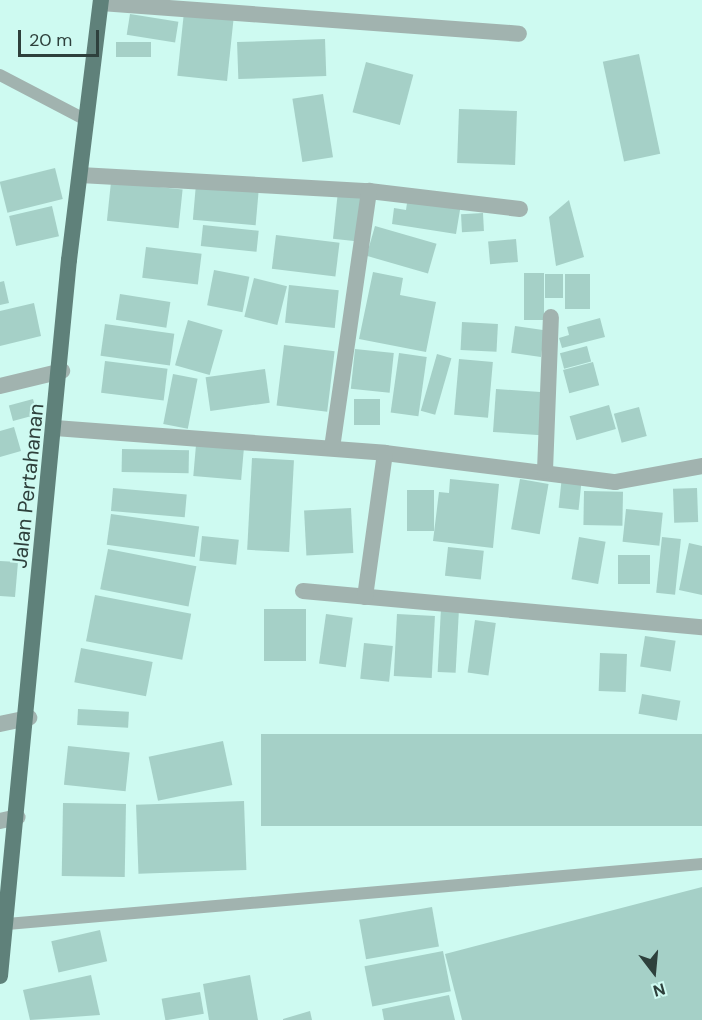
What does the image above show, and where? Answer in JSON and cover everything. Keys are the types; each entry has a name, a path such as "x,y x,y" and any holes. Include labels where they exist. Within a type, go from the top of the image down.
{"main road":[{"name":"Jalan Pertahanan","path":"0,976 29,718 80,175 101,2"}],"street":[{"path":"101,2 519,34"},
{"path":"80,175 369,191 520,209"},
{"path":"333,448 369,191"},
{"path":"544,471 551,317"},
{"path":"0,386 62,371"},
{"path":"55,428 385,453 544,471 615,482 702,466"},
{"path":"365,597 385,453"},
{"path":"303,591 702,627"},
{"path":"0,724 29,718"},
{"path":"0,821 18,817"}],"lane":[{"path":"0,75 88,121"},
{"path":"7,924 702,864"}],"building":[{"path":"184,12 234,17 227,81 177,76"},
{"path":"130,14 178,22 175,42 127,35"},
{"path":"325,39 326,76 238,79 237,42"},
{"path":"116,42 151,42 151,57 116,57"},
{"path":"639,54 660,154 624,161 603,62"},
{"path":"366,62 413,75 400,125 353,112"},
{"path":"323,94 333,157 302,162 292,99"},
{"path":"459,109 517,111 515,165 457,163"},
{"path":"55,168 63,199 7,213 0,182"},
{"path":"111,182 183,190 179,228 107,221"},
{"path":"196,184 259,189 256,225 193,220"},
{"path":"338,191 366,194 361,242 333,239"},
{"path":"569,200 584,257 556,266 549,217"},
{"path":"407,203 461,204 456,234 392,224 394,208 406,210"},
{"path":"52,206 59,236 16,246 9,216"},
{"path":"483,213 484,231 462,232 461,214"},
{"path":"203,225 259,231 256,252 201,246"},
{"path":"375,226 437,244 428,273 366,256"},
{"path":"276,235 340,243 335,277 272,269"},
{"path":"516,239 518,262 490,264 488,241"},
{"path":"146,247 202,254 198,285 142,278"},
{"path":"214,270 249,277 242,312 207,305"},
{"path":"373,272 403,278 400,295 436,302 426,352 359,339"},
{"path":"524,273 544,273 544,320 524,320"},
{"path":"545,274 563,274 563,298 545,298"},
{"path":"565,274 590,274 590,309 565,309"},
{"path":"254,278 287,286 277,325 244,317"},
{"path":"4,281 9,303 0,305 0,282"},
{"path":"289,285 339,290 335,328 285,323"},
{"path":"120,294 170,302 166,328 116,320"},
{"path":"34,303 41,336 0,346 0,311"},
{"path":"600,318 605,337 562,348 559,338 569,335 567,327"},
{"path":"188,320 223,330 210,375 175,365"},
{"path":"462,322 498,324 496,352 461,350"},
{"path":"105,324 174,334 170,365 101,356"},
{"path":"515,326 545,330 541,357 511,353"},
{"path":"284,345 335,351 327,412 277,406"},
{"path":"587,346 591,361 564,369 560,353"},
{"path":"355,349 394,353 390,393 351,389"},
{"path":"399,353 427,357 418,416 391,412"},
{"path":"437,354 451,358 435,415 421,411"},
{"path":"459,359 493,362 488,418 454,415"},
{"path":"105,361 168,369 164,400 101,393"},
{"path":"593,362 599,385 569,393 563,370"},
{"path":"265,369 270,403 210,411 206,377"},
{"path":"173,374 198,379 188,429 163,424"},
{"path":"496,389 544,392 541,435 493,432"},
{"path":"33,399 37,414 13,421 9,405"},
{"path":"354,399 380,399 380,425 354,425"},
{"path":"609,405 616,429 576,440 570,416"},
{"path":"639,407 647,436 622,443 614,414"},
{"path":"14,427 21,451 0,457 0,431"},
{"path":"196,445 244,449 241,480 193,476"},
{"path":"122,449 189,450 189,473 122,472"},
{"path":"252,458 294,460 289,552 247,550"},
{"path":"562,476 582,478 579,510 559,508"},
{"path":"450,479 499,484 493,548 433,541 439,492 449,493"},
{"path":"520,479 549,484 540,534 511,529"},
{"path":"113,488 187,494 185,517 111,511"},
{"path":"697,488 698,522 674,523 673,489"},
{"path":"407,490 434,490 434,531 407,531"},
{"path":"584,491 623,492 622,526 583,525"},
{"path":"351,508 353,553 306,555 304,510"},
{"path":"626,509 663,513 659,546 623,542"},
{"path":"111,514 199,526 195,557 107,545"},
{"path":"202,536 239,540 236,565 199,561"},
{"path":"579,537 606,542 598,584 572,579"},
{"path":"662,537 681,539 675,595 656,593"},
{"path":"689,543 702,546 702,595 679,590"},
{"path":"448,547 484,551 481,580 445,576"},
{"path":"108,549 196,566 189,606 100,589"},
{"path":"618,555 650,555 650,584 618,584"},
{"path":"0,561 18,562 15,597 0,596"},
{"path":"95,595 191,614 182,660 86,641"},
{"path":"441,608 459,609 456,673 438,672"},
{"path":"264,609 306,609 306,661 264,661"},
{"path":"326,614 353,618 346,667 319,664"},
{"path":"397,614 435,616 432,678 394,676"},
{"path":"475,620 496,623 488,675 468,672"},
{"path":"645,636 676,641 671,671 640,667"},
{"path":"364,643 393,646 389,682 360,679"},
{"path":"81,648 153,662 146,696 74,682"},
{"path":"600,653 627,654 626,692 599,691"},
{"path":"642,694 680,701 677,720 639,714"},
{"path":"78,709 129,712 128,728 77,725"},
{"path":"261,734 702,734 702,826 261,826"},
{"path":"223,741 232,785 158,801 149,757"},
{"path":"68,746 130,752 126,791 64,785"},
{"path":"244,801 246,870 138,874 136,805"},
{"path":"63,803 126,804 125,877 62,876"},
{"path":"702,887 702,1020 462,1020 445,954"},
{"path":"432,907 439,946 366,959 359,920"},
{"path":"100,930 107,961 58,972 51,941"},
{"path":"443,951 451,991 372,1007 364,966"},
{"path":"91,975 100,1015 30,1020 23,990"},
{"path":"250,975 258,1020 209,1020 203,984"},
{"path":"200,992 204,1014 165,1020 162,999"},
{"path":"449,995 455,1020 384,1020 382,1009"},
{"path":"310,1011 312,1020 283,1020 283,1019"}]}
